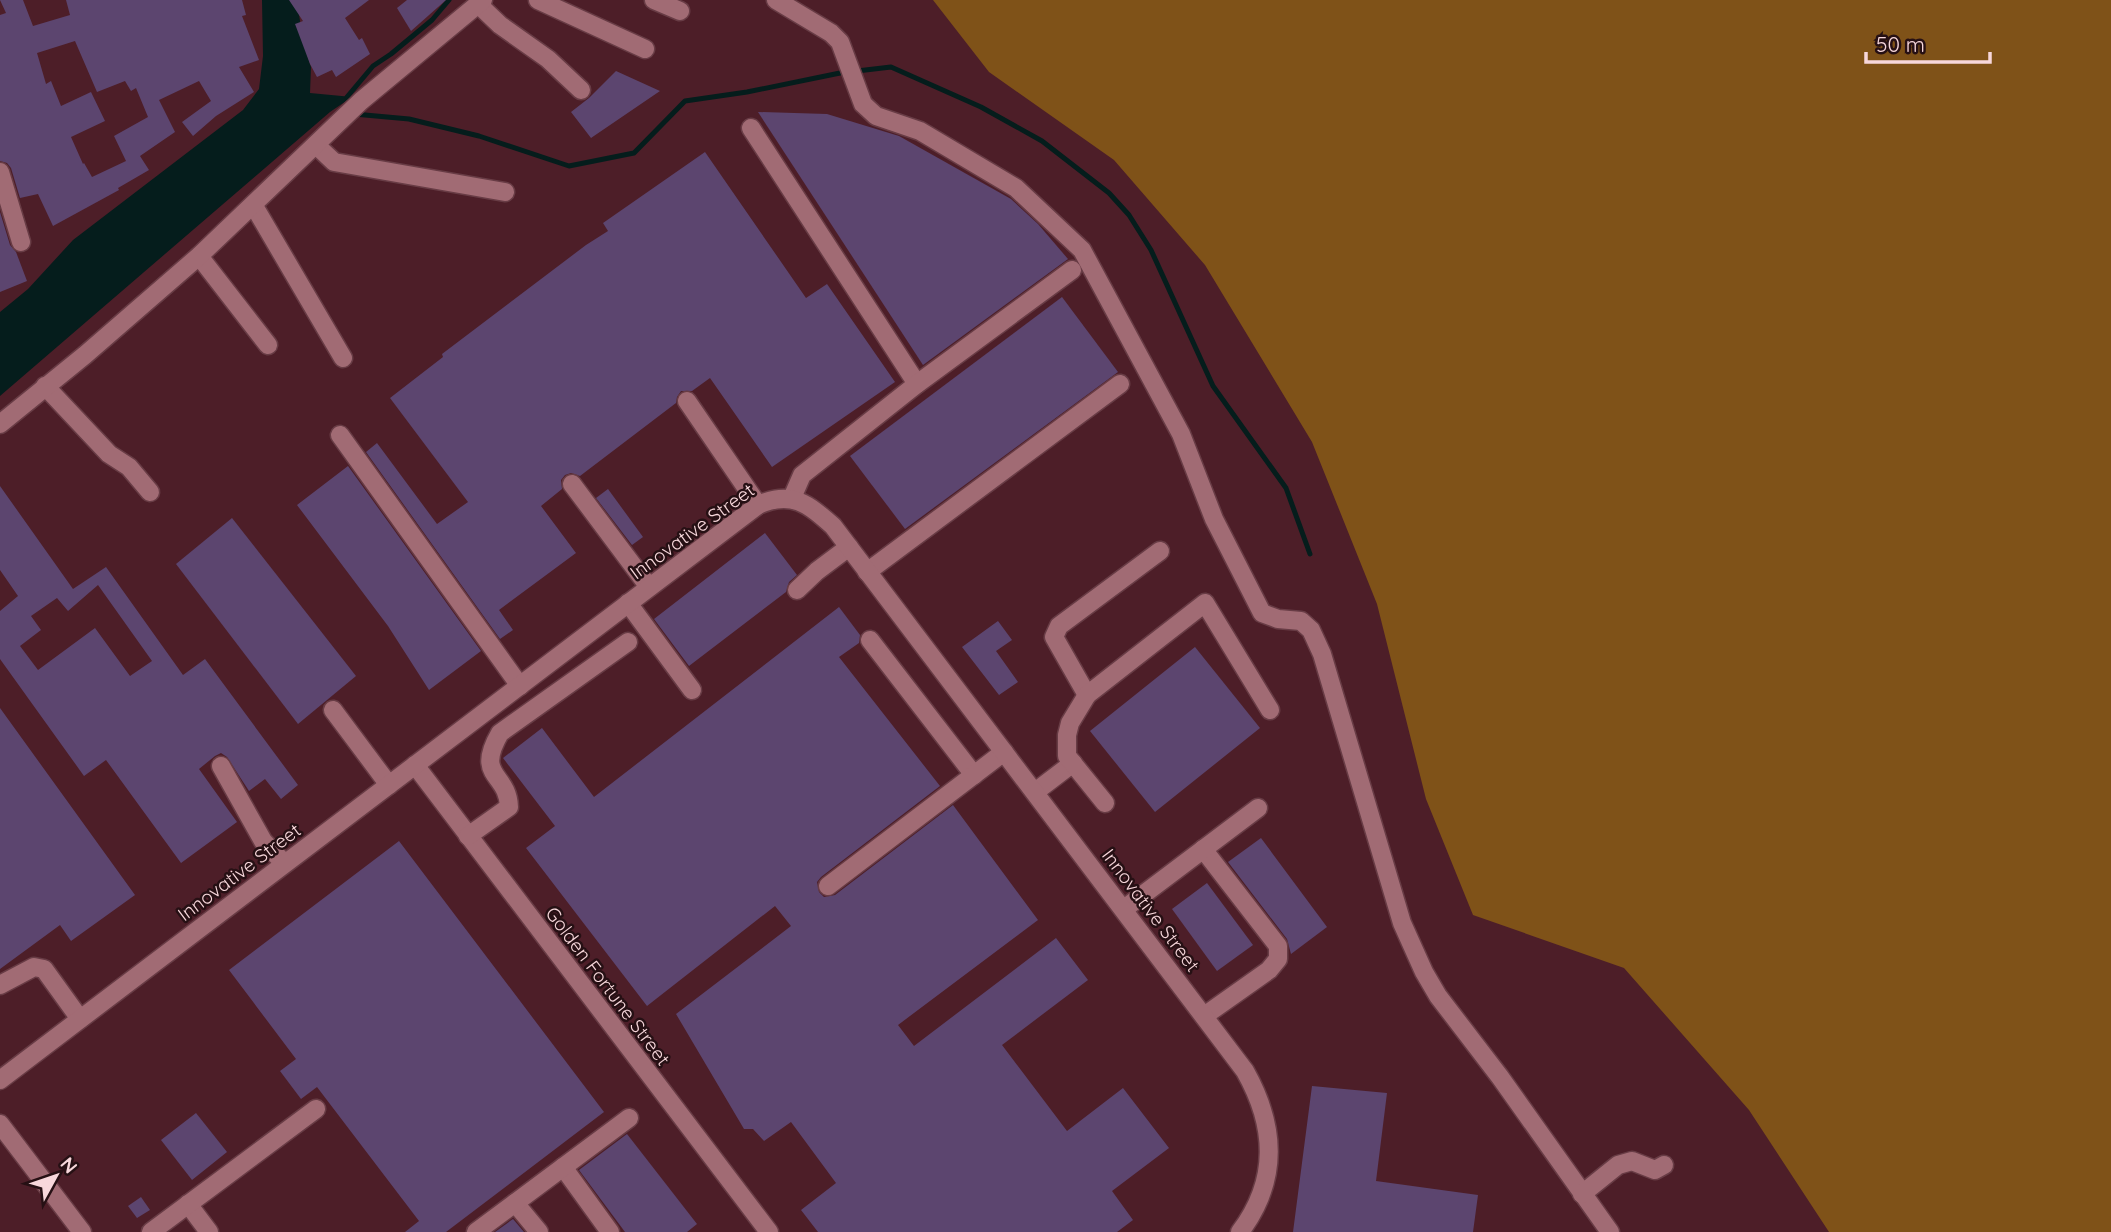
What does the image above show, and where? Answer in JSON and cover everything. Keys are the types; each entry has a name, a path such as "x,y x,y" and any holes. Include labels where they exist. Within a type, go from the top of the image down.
{"street":[{"path":"538,0 645,49"},
{"path":"654,0 680,11"},
{"path":"776,0 831,33 840,42 863,104 876,116 920,131 1016,188 1082,250 1181,434 1214,519 1262,613 1278,619 1301,621 1311,630 1322,654 1402,923 1424,972 1438,996 1500,1077 1610,1232"},
{"path":"0,424 199,256 361,101 481,2 500,25 548,59 581,90"},
{"path":"751,128 918,384"},
{"path":"316,145 334,162 505,192"},
{"path":"0,172 21,242"},
{"path":"254,206 343,358"},
{"path":"199,256 268,345"},
{"path":"792,498 802,475 918,384 1072,270"},
{"path":"867,572 1120,384"},
{"path":"45,386 108,454 129,467 150,492"},
{"path":"687,401 758,505"},
{"path":"340,435 520,686"},
{"path":"572,484 649,587"},
{"name":"Innovative Street","path":"0,1080 758,505 773,499 792,498 814,510 833,526 1245,1071 1259,1096 1267,1123 1269,1170 1249,1229"},
{"path":"797,590 849,547"},
{"path":"1087,695 1054,637 1059,626 1160,551"},
{"path":"628,603 692,690"},
{"path":"1105,803 1067,756 1070,723 1087,695 1205,603 1270,710"},
{"path":"590,631 609,655"},
{"path":"870,640 974,775"},
{"path":"468,836 509,807 509,795 491,772 491,749 500,733 628,642"},
{"path":"333,710 389,785"},
{"path":"828,886 1004,752"},
{"path":"1034,792 1073,763"},
{"name":"Golden Fortune Street","path":"415,765 769,1232"},
{"path":"220,766 263,841 284,863"},
{"path":"1124,909 1258,808"},
{"path":"1203,849 1278,946 1278,959 1269,970 1204,1016"},
{"path":"0,985 34,967 44,969 80,1019"},
{"path":"151,1232 316,1109"},
{"path":"476,1232 629,1118"},
{"path":"0,1124 82,1232"},
{"path":"1582,1194 1618,1165 1632,1161 1655,1170 1664,1165"},
{"path":"564,1167 610,1232"},
{"path":"515,1203 539,1232"},
{"path":"188,1204 209,1232"}],"shaded area":[{"path":"933,0 2111,0 2111,1232 1829,1232 1749,1110 1624,968 1473,915 1426,799 1377,604 1312,442 1205,265 1114,160 989,72"}],"water":[{"path":"262,0 297,0 303,42 311,67 310,93 352,97 330,112 0,396 0,312 28,289 73,240 243,110 259,89 263,56"}],"building":[{"path":"0,0 23,0 33,26 70,15 66,0 242,0 246,15 242,16 259,60 239,67 254,92 216,116 193,136 182,122 211,101 199,81 159,100 175,132 140,156 149,170 118,188 119,190 53,226 38,194 20,198 11,168 0,161 0,15 6,13","holes":["75,41 97,92 125,81 131,91 136,88 148,117 114,136 126,161 92,177 71,137 105,121 91,92 61,106 51,81 46,84 37,53"]},
{"path":"289,0 369,0 345,18 359,40 362,38 370,54 336,77 332,70 317,77 295,24 303,21"},
{"path":"407,0 446,0 411,31 397,8"},
{"path":"616,71 660,91 591,138 571,112"},
{"path":"758,112 827,114 899,136 1011,199 1038,224 1068,259 923,365"},
{"path":"705,152 806,298 827,284 895,382 772,467 710,378 692,391 681,391 676,403 580,476 571,473 565,475 561,480 562,489 541,506 576,553 499,610 513,630 500,639 366,452 377,443 437,524 468,502 390,398 443,357 442,354 608,231 603,223"},
{"path":"0,212 10,245 16,252 27,281 0,292"},
{"path":"1062,297 1118,372 905,529 850,456"},
{"path":"348,466 481,651 429,690 388,626 297,505"},
{"path":"0,486 73,589 106,567 183,675 205,659 298,785 281,799 265,779 249,791 227,757 221,753 215,756 199,769 237,822 181,863 106,760 84,776 0,659 0,611 18,596 0,570","holes":["98,585 152,661 130,676 95,628 38,670 20,646 41,630 31,616 57,598 68,611"]},
{"path":"608,489 643,537 632,545 596,498"},
{"path":"232,518 356,676 298,724 176,564"},
{"path":"765,533 797,575 789,582 786,592 689,666 654,619"},
{"path":"839,607 860,635 859,643 839,657 940,786 821,877 817,882 819,892 824,897 835,895 953,805 1038,920 898,1025 914,1046 1056,938 1088,980 1002,1045 1067,1131 1123,1088 1169,1148 1112,1191 1133,1220 1117,1232 818,1232 801,1210 836,1183 791,1122 764,1141 753,1129 744,1129 676,1014 791,926 775,906 647,1006 526,848 555,826 503,758 542,728 594,797"},
{"path":"998,621 1012,640 996,651 1018,682 999,695 962,647"},
{"path":"1195,647 1260,728 1155,812 1090,731"},
{"path":"0,708 135,895 71,941 60,925 0,969"},
{"path":"1261,838 1327,927 1291,954 1287,939 1228,862"},
{"path":"399,841 604,1112 446,1232 405,1232 419,1221 317,1087 301,1099 280,1071 296,1059 229,970"},
{"path":"1207,883 1253,945 1217,971 1172,909"},
{"path":"1312,1086 1387,1093 1376,1181 1478,1195 1473,1232 1293,1232"},
{"path":"196,1113 227,1152 192,1180 161,1140"},
{"path":"627,1134 697,1224 687,1232 625,1232 579,1170"},
{"path":"141,1197 150,1210 137,1218 128,1206"},
{"path":"513,1219 524,1232 495,1232"}],"waterway":[{"path":"347,97 373,66 432,20 449,0"},
{"path":"354,114 409,119 479,136 569,166 634,153 685,101 747,92 840,73 891,67 981,107 1042,141 1109,193 1129,215 1151,250 1213,386 1286,488 1310,554"}]}
